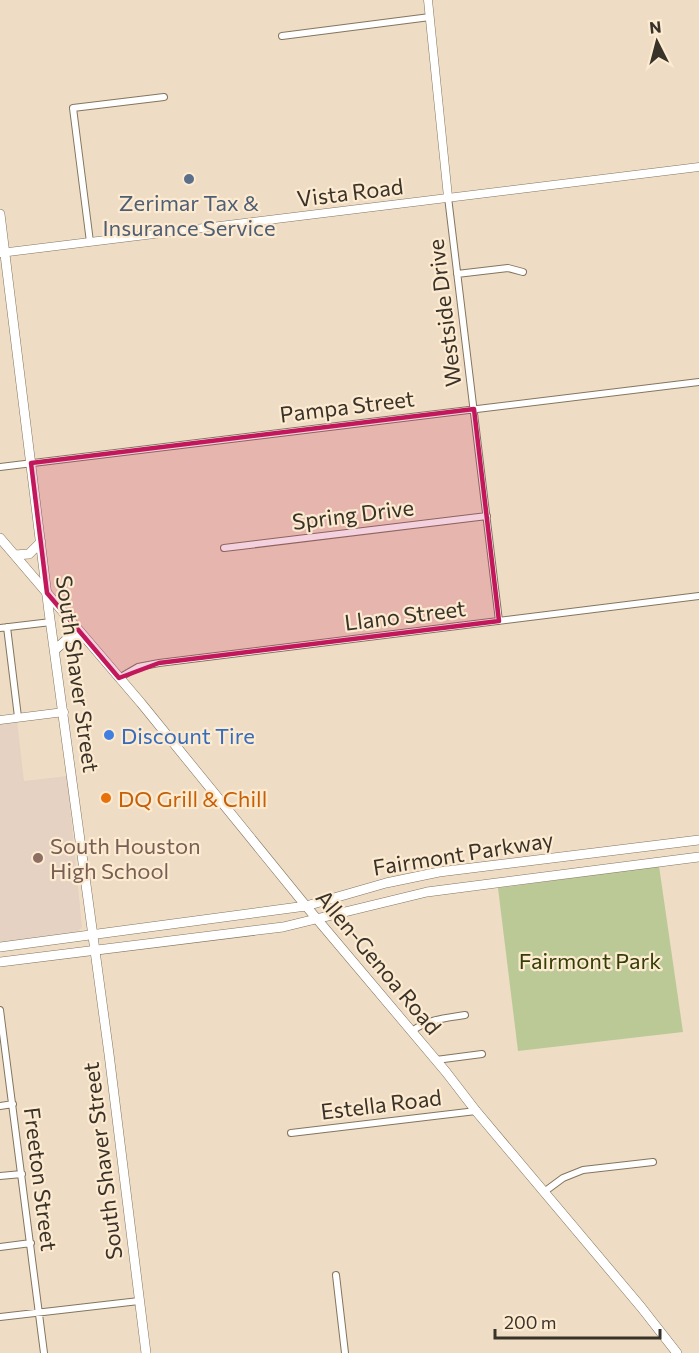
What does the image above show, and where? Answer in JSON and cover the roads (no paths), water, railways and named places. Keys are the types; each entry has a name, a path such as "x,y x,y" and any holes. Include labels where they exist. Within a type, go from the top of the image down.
{"main road":[{"name":"South Shaver Street","path":"0,214 2,253 32,463 146,1353"},
{"name":"Allen-Genoa Road","path":"0,538 641,1307 676,1353"},
{"path":"15,555 29,554 41,542"},
{"path":"55,650 67,639 85,638"},
{"name":"Fairmont Parkway","path":"0,947 306,906 401,879 699,840"},
{"path":"667,844 669,861"},
{"path":"570,856 573,873"},
{"name":"Fairmont Parkway","path":"0,962 283,927 427,892 699,857"},
{"path":"396,899 396,885 401,879"},
{"path":"221,917 224,934"},
{"path":"26,959 38,948 39,942"}],"street":[{"name":"Westside Drive","path":"428,0 448,197 499,621"},
{"path":"282,36 430,17"},
{"path":"90,242 73,108 164,97"},
{"name":"Vista Road","path":"2,253 699,167"},
{"path":"457,274 508,268 523,272"},
{"name":"Pampa Street","path":"0,467 699,382"},
{"name":"Spring Drive","path":"224,548 487,516"},
{"name":"Llano Street","path":"119,678 138,667 159,663 699,596"},
{"path":"18,717 4,628 51,622"},
{"path":"0,720 64,712"},
{"name":"Freeton Street","path":"0,1010 1,1034 13,1104 44,1353"},
{"path":"412,1031 421,1024 465,1015"},
{"path":"436,1060 482,1054"},
{"path":"0,1106 13,1104"},
{"name":"Estella Road","path":"291,1133 476,1111"},
{"path":"544,1192 563,1178 583,1170 653,1162"},
{"path":"0,1176 22,1174"},
{"path":"0,1247 31,1243"},
{"path":"336,1275 345,1353"},
{"path":"0,1317 139,1301"}],"place":[{"name":"Zerimar Tax & Insurance Service","path":"189,179"},
{"name":"Discount Tire","path":"109,735"},
{"name":"DQ Grill & Chill","path":"106,798"},
{"name":"South Houston High School","path":"38,858"}],"park label":[{"name":"Fairmont Park","path":"590,960"}]}
